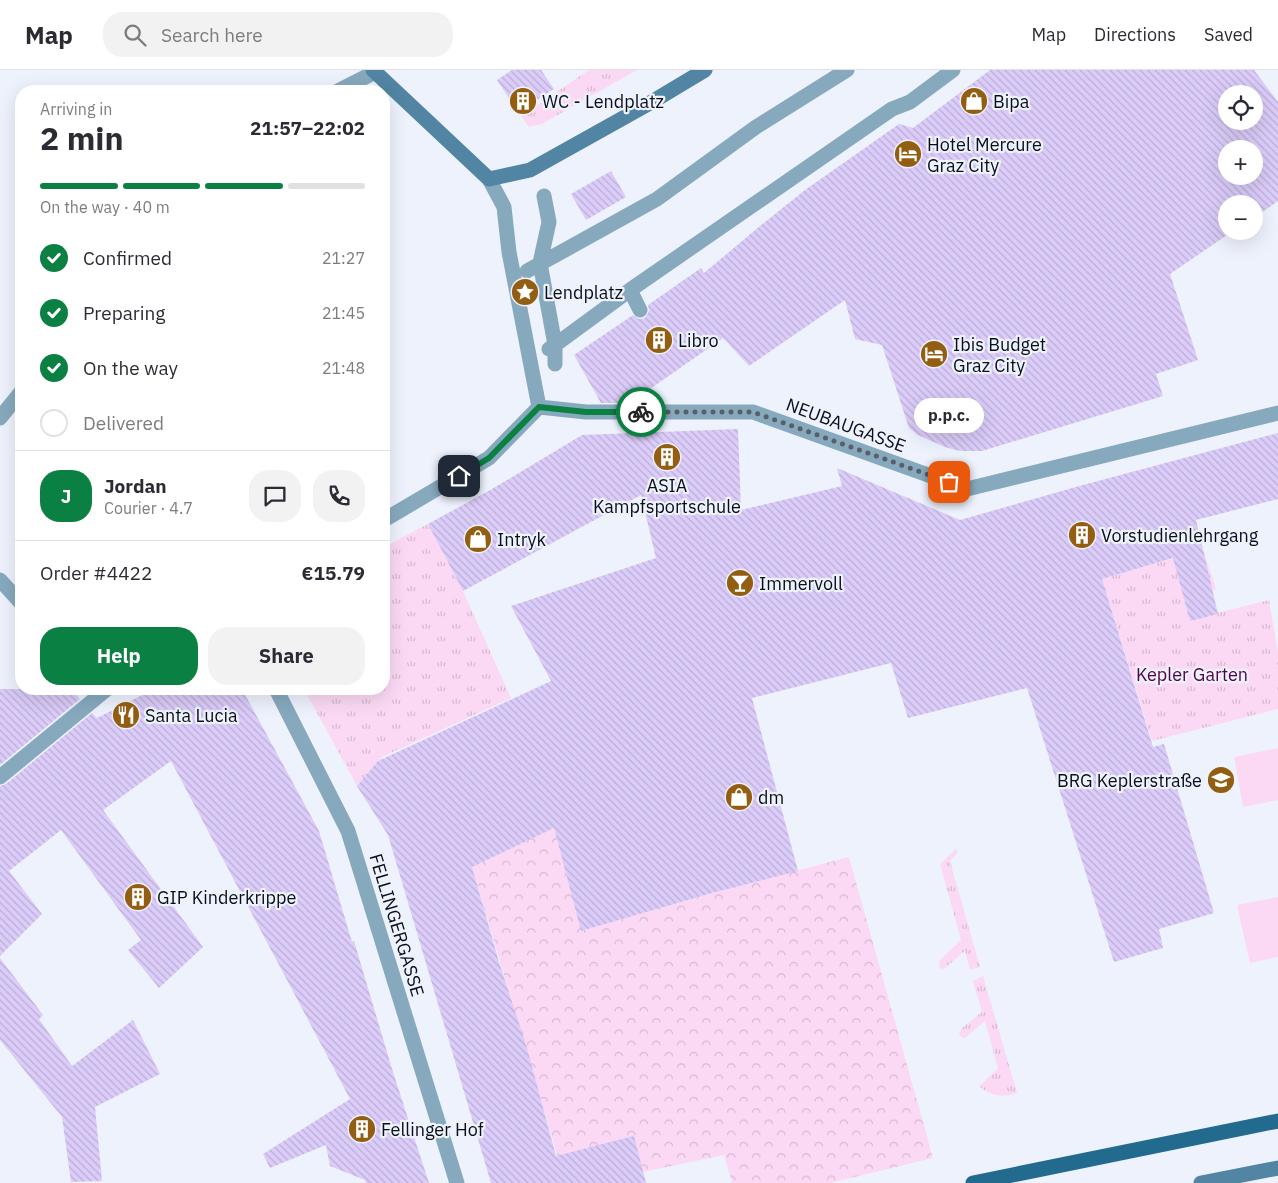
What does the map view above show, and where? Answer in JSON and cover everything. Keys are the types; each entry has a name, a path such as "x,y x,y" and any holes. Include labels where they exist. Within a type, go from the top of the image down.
{"main road":[{"path":"376,70 489,179 530,170 650,103 704,70"},
{"path":"973,1183 1278,1122"},
{"path":"1201,1183 1278,1168"}],"street":[{"path":"349,85 376,70"},
{"path":"527,271 657,199 756,127 847,70"},
{"path":"550,348 630,290 892,109 910,102 954,70"},
{"path":"390,516 489,458 539,407 509,252 504,207 489,179"},
{"path":"544,196 548,222 540,263 550,348 555,364"},
{"path":"630,290 640,310"},
{"path":"0,418 15,399"},
{"name":"NEUBAUGASSE","path":"539,407 586,412 753,412 967,489 1278,413"},
{"path":"0,580 15,596"},
{"path":"0,777 98,695"},
{"name":"FELLINGERGASSE","path":"279,695 348,831 457,1183"}],"green space":[{"path":"589,70 637,70 542,124 529,127 521,116"},
{"path":"428,524 463,591 511,698 382,757 357,786 307,695 390,695 390,544"},
{"name":"Kepler Garten","path":"1203,550 1216,589 1184,598 1189,620 1269,600 1278,653 1278,709 1152,741 1101,579"},
{"path":"1278,748 1278,800 1243,807 1234,757"},
{"path":"554,828 581,931 712,893 849,857 933,1158 830,1183 732,1183 724,1155 602,1179 559,1161 472,867"},
{"path":"956,849 958,852 950,861 980,967 970,970 965,951 945,968 941,969 939,966 940,960 961,940 940,864"},
{"path":"1278,897 1278,957 1250,963 1237,905"},
{"path":"983,976 1017,1093 1012,1095 997,1095 979,1086 998,1069 985,1021 965,1038 959,1034 961,1029 982,1012 973,981"}],"building":[{"name":"WC - Lendplatz","path":"512,70 541,70 554,89 518,112 497,80"},
{"path":"990,70 1254,70 1278,102 1278,201 1263,212 1263,195 1218,195 1218,240 1220,240 1170,274 1198,360 1156,374 1163,396 982,451 960,451 945,447 918,435 909,428 882,345 855,339 845,300 749,366 723,338 630,403 601,403 574,355 633,315 639,319 645,318 649,311 648,305 701,268 704,273 805,190 899,124 913,128"},
{"path":"611,171 626,197 586,220 571,194"},
{"path":"738,429 741,510 842,486 837,468 960,520 1278,433 1278,499 1196,520 1218,614 1190,621 1173,558 1102,579 1153,747 1164,744 1214,913 1159,929 1163,948 1114,962 1027,688 908,718 891,663 752,698 798,871 712,893 581,931 554,828 472,867 499,962 527,1048 556,1156 634,1136 646,1183 491,1183 388,835 357,786 378,761 551,681 511,606 656,558 641,495 463,591 428,524 492,489 582,435"},
{"path":"0,689 15,689 15,695 76,695 80,699 0,765"},
{"path":"142,695 245,695 319,831 352,942 354,941 392,1069 429,1183 366,1183 365,1180 330,1166 326,1145 270,1168 263,1154 350,1099 171,761 103,810 203,947 159,988 128,950 141,940 61,830 9,871 42,914 0,956 0,786 6,784 92,713 97,718"},
{"path":"0,958 43,1015 39,1019 72,1066 133,1020 160,1074 95,1107 102,1181 71,1182 62,1117 0,1040"}],"way so far":[{"path":"641,412 753,412 949,482"}],"place":[{"name":"WC - Lendplatz","path":"523,101"},
{"name":"Bipa","path":"974,101"},
{"name":"Hotel Mercure Graz City","path":"908,154"},
{"name":"Lendplatz","path":"525,292"},
{"name":"Libro","path":"659,340"},
{"name":"Ibis Budget Graz City","path":"934,354"},
{"name":"ASIA Kampfsportschule","path":"667,457"},
{"name":"p.p.c.","path":"949,482"},
{"name":"Vorstudienlehrgang","path":"1082,535"},
{"name":"Intryk","path":"478,539"},
{"name":"Immervoll","path":"740,583"},
{"name":"Santa Lucia","path":"126,715"},
{"name":"BRG Keplerstraße","path":"1221,780"},
{"name":"dm","path":"739,797"},
{"name":"GIP Kinderkrippe","path":"138,897"},
{"name":"Fellinger Hof","path":"362,1129"}],"route":[{"path":"459,476 489,458 539,407 586,412 641,412"}]}
